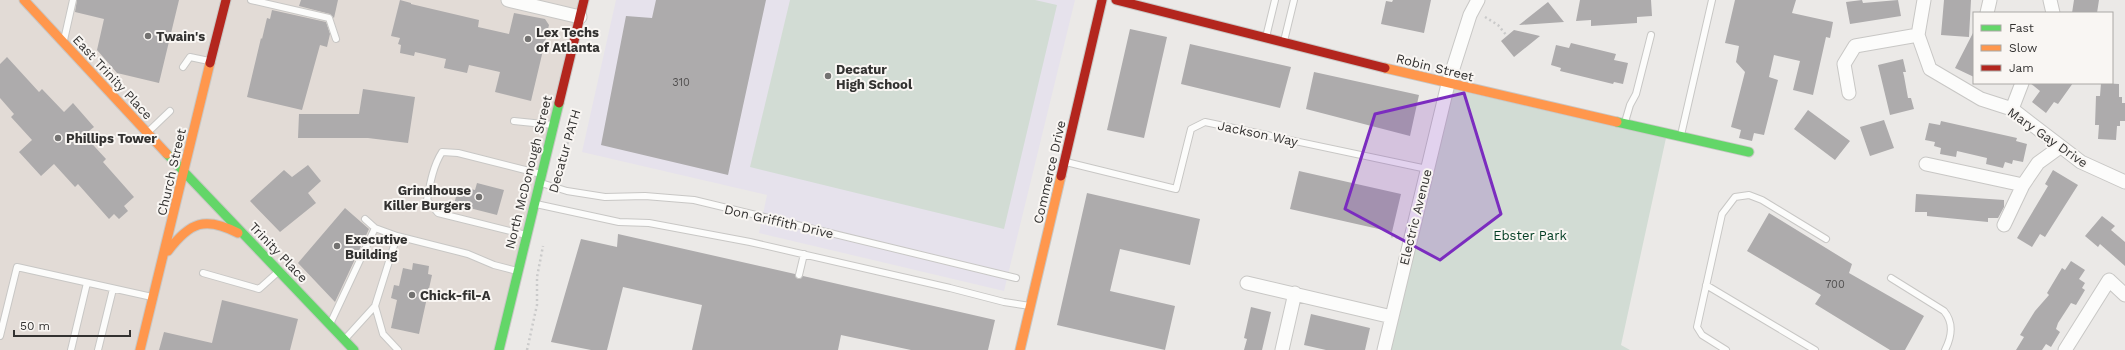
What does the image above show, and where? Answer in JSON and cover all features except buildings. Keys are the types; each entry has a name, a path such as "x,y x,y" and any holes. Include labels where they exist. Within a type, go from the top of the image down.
{"street":[{"name":"East Trinity Place","path":"24,0 184,172"},
{"name":"Church Street","path":"140,350 226,0"},
{"path":"508,0 580,17"},
{"name":"North McDonough Street","path":"501,349 517,271 584,0"},
{"name":"Commerce Drive","path":"1021,350 1066,162 1102,0"},
{"name":"Robin Street","path":"1116,0 1448,84 1749,152"},
{"name":"Electric Avenue","path":"1384,350 1448,84 1470,15 1478,0"},
{"name":"Mary Gay Drive","path":"1924,0 1918,35 1930,69 1981,99 2012,109 2081,162 2125,182"},
{"path":"1987,12 1990,0"},
{"path":"2050,0 2053,12"},
{"path":"1849,93 1844,64 1855,46 1918,35"},
{"path":"2012,109 2022,84"},
{"path":"2004,225 2022,185 2038,164 2060,147"},
{"path":"1926,164 2022,185"},
{"name":"Trinity Place","path":"184,172 354,350"},
{"path":"164,257 184,231 192,226 202,223 226,227 252,242"},
{"path":"2065,350 2108,280 2125,295"},
{"path":"1247,283 1392,317"},
{"path":"1282,350 1294,293"}],"lane":[{"path":"64,43 73,0"},
{"path":"251,0 272,2 329,18 336,39"},
{"path":"1266,38 1275,0"},
{"path":"1284,42 1294,0"},
{"path":"1680,136 1712,0"},
{"path":"1625,124 1630,105 1636,94 1651,35"},
{"path":"183,67 190,57 211,61"},
{"path":"147,133 170,111"},
{"path":"514,121 553,125"},
{"name":"Jackson Way","path":"1066,162 1176,189 1191,129 1205,122 1427,169"},
{"name":"Don Griffith Drive","path":"526,235 438,213 426,200 431,178 442,152 458,154 541,178 567,191 605,196 645,196 694,200 1016,278"},
{"path":"1726,350 1702,336 1697,327 1722,214 1735,197 1749,195 1762,200 1826,240"},
{"path":"534,203 619,222 649,223 804,254 1004,302 1031,306"},
{"path":"365,219 375,228 397,236 468,254 494,265 517,271"},
{"path":"330,324 375,228"},
{"path":"344,340 375,306 397,236"},
{"path":"799,275 804,254"},
{"path":"0,336 17,267 153,298"},
{"path":"203,272 260,289 279,270"},
{"path":"1891,278 1944,311 1950,319 1951,327 1949,341 1945,350"},
{"path":"71,350 87,283"},
{"path":"1706,285 1815,350"},
{"path":"98,350 113,289"},
{"path":"375,306 383,334 398,350"}],"path":[{"path":"1485,18 1498,25 1507,36"},
{"name":"Decatur PATH","path":"564,154 571,131"},
{"path":"526,350 537,304 537,277 544,238"}],"highlighted area":[{"path":"1464,93 1501,214 1440,260 1345,209 1375,114"}],"shaded area":[{"path":"0,0 579,0 499,350 0,350"},
{"name":"Decatur High School","path":"616,0 1075,0 1004,291 759,233 767,195 582,152"}],"green space":[{"path":"790,0 1035,0 1057,5 1004,229 750,167"},
{"name":"Ebster Park","path":"1451,89 1666,138 1621,345 1630,350 1387,350"}],"traffic: fast":[{"path":"499,350 559,103"},
{"path":"1617,122 1749,152"},
{"path":"167,154 354,350"}],"traffic: slow":[{"path":"24,0 167,154"},
{"path":"140,350 210,63"},
{"path":"1385,68 1617,122"},
{"path":"1020,350 1061,176"},
{"path":"168,251 176,241 191,228 199,225 216,225 238,233"}],"traffic: jam":[{"path":"210,63 226,0"},
{"path":"559,103 584,0"},
{"path":"1061,176 1102,0"},
{"path":"1116,0 1385,68"}],"place":[{"name":"Twain's","path":"148,36"},
{"name":"Lex Techs of Atlanta","path":"528,39"},
{"name":"Decatur High School","path":"828,76"},
{"name":"Phillips Tower","path":"58,138"},
{"name":"Grindhouse Killer Burgers","path":"479,197"},
{"name":"Executive Building","path":"337,246"},
{"name":"Chick-fil-A","path":"412,295"}]}
